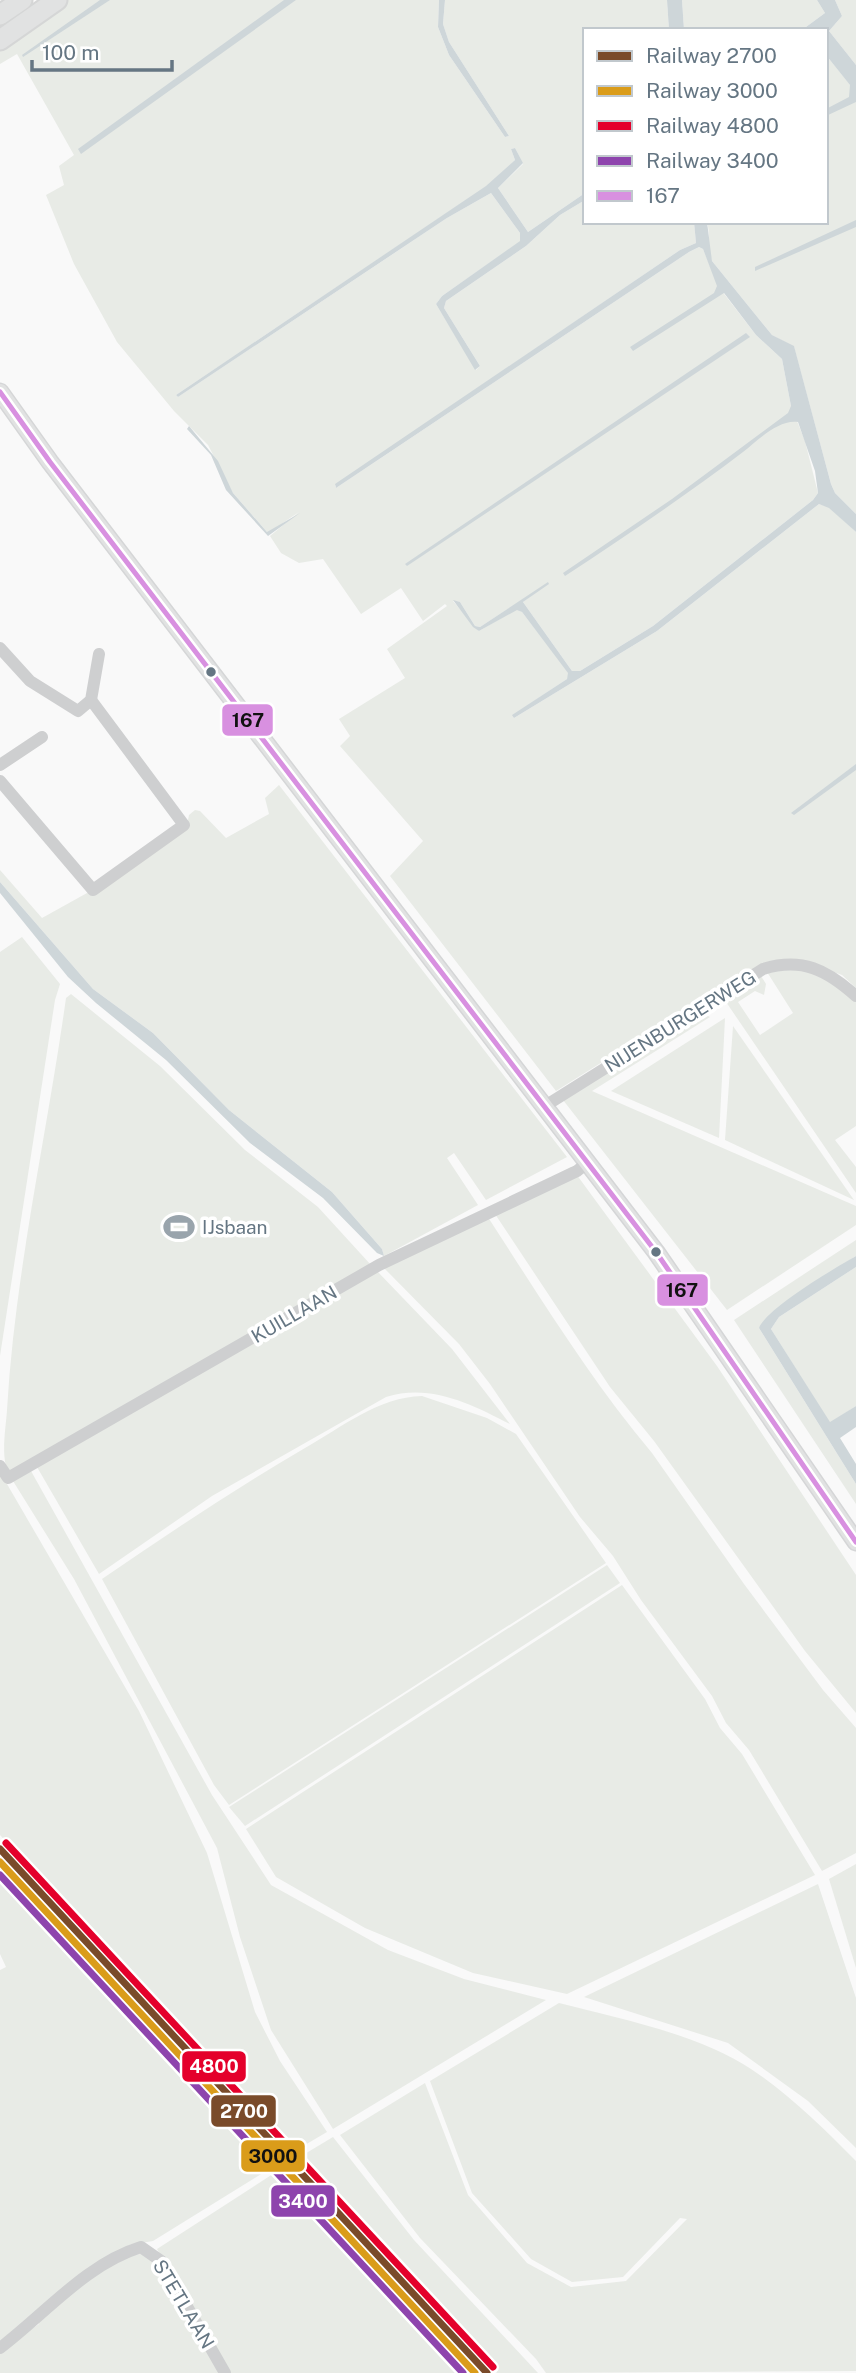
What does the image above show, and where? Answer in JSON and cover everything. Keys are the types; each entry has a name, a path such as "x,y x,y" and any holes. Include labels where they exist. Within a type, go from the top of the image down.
{"highway":[{"path":"0,15 22,0"},
{"path":"0,40 57,0"}],"main road":[{"path":"0,392 101,528 545,1106 582,1167 711,1328 856,1542"}],"street":[{"path":"0,648 30,681 78,711 91,700 99,654"},
{"path":"0,781 93,890 184,825 91,700"},
{"path":"0,765 42,737"},
{"name":"NIJENBURGERWEG","path":"545,1106 763,969 786,964 814,966 830,974 856,996"},
{"name":"KUILLAAN","path":"0,1466 8,1478 379,1265 582,1167"},
{"name":"STETLAAN","path":"0,2348 37,2321 78,2283 130,2250 142,2247 161,2261 225,2373"}],"shaded area":[{"path":"68,0 439,0 438,27 449,55 505,137 509,136 449,42 443,24 445,0 667,0 669,28 583,28 583,194 528,232 498,188 523,164 515,148 511,149 515,160 487,186 176,395 178,397 447,218 491,193 520,233 521,241 442,296 436,304 476,370 480,366 444,308 446,301 526,246 560,215 583,201 583,224 694,224 696,243 680,250 335,485 336,488 689,252 699,247 703,249 718,286 756,335 782,359 791,406 805,441 818,493 813,500 653,626 580,671 572,671 523,602 548,583 480,627 475,626 460,602 453,601 479,631 517,609 522,612 569,673 567,679 513,715 514,718 657,631 819,504 829,507 856,532 856,988 842,975 806,962 766,965 714,992 556,1091 390,876 423,841 340,746 350,736 339,719 405,678 387,649 447,606 445,604 423,621 401,588 361,614 323,559 299,563 281,553 270,536 299,512 268,533 233,493 208,445 174,411 117,342 74,264 46,195 64,185 59,166 74,155 17,54 0,64 0,48"},
{"path":"100,0 110,0 23,57 22,55"},
{"path":"284,0 296,0 81,154 78,149"},
{"path":"439,0 445,0 443,24 449,42 509,136 505,137 449,55 438,27"},
{"path":"667,0 682,0 684,28 669,28"},
{"path":"682,0 817,0 825,13 806,28 684,28"},
{"path":"817,0 835,0 842,16 829,31 856,65 856,102 828,115 828,108 849,97 850,85 828,58 828,28 806,28 825,13"},
{"path":"835,0 856,0 856,65 829,31 842,16"},
{"path":"828,57 856,92 856,514 835,493 831,484 794,347 772,335 712,261 707,224 828,224"},
{"path":"515,148 523,163 498,188 528,232 583,194 583,201 560,215 526,246 446,301 444,308 480,366 475,370 436,304 442,296 520,241 520,233 491,193 447,218 178,397 176,395 486,186 515,160 511,149"},
{"path":"856,220 856,227 755,271 755,267"},
{"path":"694,224 707,224 712,261 772,335 794,346 831,484 835,493 856,514 856,532 829,508 819,504 657,631 514,718 512,715 567,679 568,673 522,612 517,610 479,631 453,600 460,602 475,626 480,627 548,582 549,584 523,602 572,671 580,671 653,626 813,500 818,493 815,471 798,422 784,424 769,431 633,531 565,576 563,573 672,499 788,413 791,406 782,359 756,335 724,293 633,351 630,347 714,293 717,286 703,249 699,247 689,252 336,488 335,484 680,250 696,243"},
{"path":"746,333 750,337 407,566 405,564"},
{"path":"189,426 218,461 233,493 267,532 300,513 268,536 226,490 211,455 187,429"},
{"path":"856,764 856,770 794,815 791,813"},
{"path":"279,785 567,1157 486,1200 454,1153 447,1158 478,1205 384,1256 382,1249 332,1192 229,1110 153,1033 93,989 0,882 0,870 42,918 87,893 187,825 189,815 195,810 200,811 226,838 269,814 265,798"},
{"path":"0,882 93,989 153,1033 229,1110 332,1192 382,1249 384,1256 377,1253 323,1198 250,1143 166,1060 68,977 0,893"},
{"path":"22,937 60,984 55,1000 0,1356 0,952"},
{"path":"775,969 815,970 856,999 856,1126 835,1140 856,1167 856,1193 724,999 761,976 766,984 764,995 755,991 738,1002 760,1035 793,1013 767,972"},
{"name":"IJsbaan","path":"71,994 160,1066 245,1150 318,1207 371,1265 9,1473 4,1442 17,1306 66,998"},
{"path":"700,1012 710,1017 592,1091 856,1206 856,1225 727,1310 563,1100"},
{"path":"725,1018 719,1138 611,1091"},
{"path":"733,1026 854,1200 725,1140"},
{"path":"571,1167 717,1366 856,1575 856,1713 805,1651 654,1441 610,1387 491,1208"},
{"path":"484,1211 607,1395 823,1690 856,1728 856,1853 822,1871 749,1750 726,1723 712,1696 641,1600 613,1556 580,1517 490,1384 459,1344 384,1268"},
{"path":"856,1240 856,1256 799,1293 759,1328 856,1484 856,1504 734,1320"},
{"path":"856,1256 856,1267 779,1317 771,1329 830,1422 856,1406 856,1427 840,1438 856,1464 856,1484 759,1328 788,1300"},
{"path":"856,1267 856,1406 830,1423 771,1329 779,1317"},
{"path":"377,1271 452,1349 510,1424 465,1403 434,1394 402,1393 386,1397 212,1496 99,1574 37,1467"},
{"path":"422,1396 487,1418 516,1434 606,1563 229,1805 214,1785 102,1579 228,1495 347,1423 376,1407"},
{"path":"31,1471 212,1795 271,1885 388,1950 464,1979 546,2000 333,2129 271,2030 240,1937 217,1848 74,1579 13,1481"},
{"path":"0,1472 139,1711 207,1853 255,2012 280,2061 327,2132 293,2152 0,1835"},
{"path":"607,1565 620,1583 245,1826 229,1807"},
{"path":"622,1585 705,1699 720,1728 742,1754 815,1875 567,1994 473,1973 365,1928 276,1877 246,1829"},
{"path":"856,1864 856,1968 829,1879"},
{"path":"0,1876 274,2166 153,2241 129,2245 0,2343 0,1970 6,1967 0,1954"},
{"path":"818,1884 856,1998 856,2148 808,2101 728,2043 584,1997"},
{"path":"559,2003 684,2037 731,2057 793,2101 856,2161 856,2371 546,2373 536,2359 420,2238 340,2135 425,2083 468,2195 527,2263 571,2287 626,2281 687,2219 680,2218 623,2277 572,2282 531,2259 472,2193 430,2081"},
{"path":"333,2137 414,2240 538,2373 497,2373 298,2158"},
{"path":"279,2170 467,2373 229,2373 157,2249"},
{"path":"150,2253 219,2373 0,2373 0,2350 39,2324 38,2321 76,2287 119,2260"}],"rail line":[{"name":"4800","path":"6,1843 493,2367"},
{"name":"2700","path":"0,1849 487,2373"},
{"name":"3000","path":"0,1862 475,2373"},
{"name":"3400","path":"0,1875 463,2373"}],"transit line":[{"name":"167","path":"0,392 50,462 656,1252 856,1542"}],"place":[{"name":"IJsbaan","path":"179,1227"}]}
